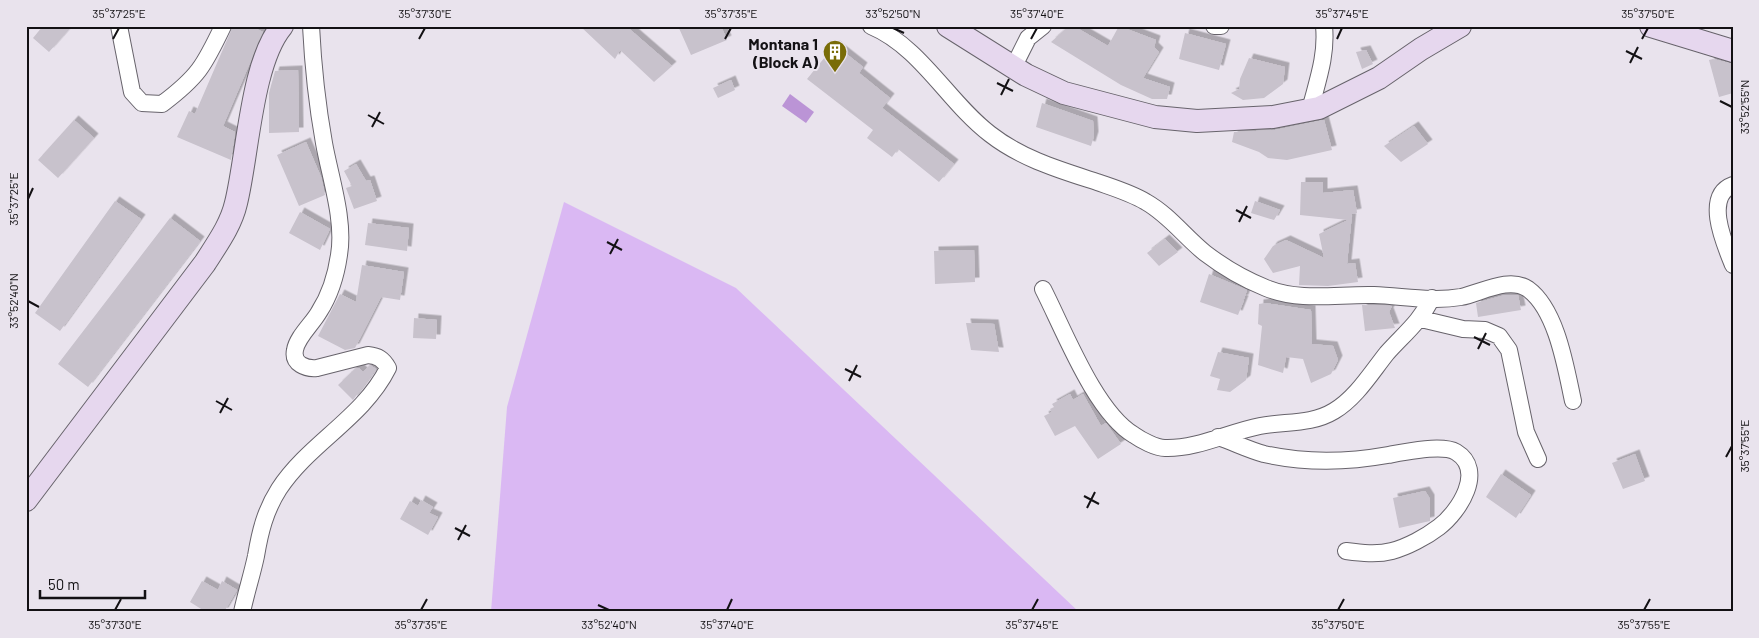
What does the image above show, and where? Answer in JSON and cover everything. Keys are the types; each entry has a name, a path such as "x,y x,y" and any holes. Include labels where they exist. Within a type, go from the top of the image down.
{"main road":[{"path":"26,500 205,263 228,226 236,204 254,104 265,58 276,34 282,26"},
{"path":"948,26 1013,68 1064,93 1155,117 1197,121 1273,117 1310,110 1351,94 1460,26"},
{"path":"1651,26 1733,51"}],"street":[{"path":"119,26 132,92 142,103 162,104 196,76 206,61 223,26"},
{"path":"242,612 256,556 257,538 265,514 280,488 330,434 374,393 388,368 384,361 376,356 368,355 317,368 308,368 299,364 295,358 294,349 319,312 332,288 340,254 340,238 332,176 324,144 315,87 311,26"},
{"path":"871,26 895,39 970,116 1007,145 1030,159 1126,192 1145,201 1163,213 1206,254 1264,287 1306,297 1365,295 1416,300 1460,297 1513,284 1530,290 1547,311 1563,355 1573,401"},
{"path":"1013,68 1028,38 1043,26"},
{"path":"1214,26 1221,26"},
{"path":"1310,110 1324,54 1324,26"},
{"path":"1733,185 1726,188 1720,196 1717,208 1720,230 1733,264"},
{"path":"1044,289 1095,392 1118,422 1133,435 1163,449 1190,445 1262,426 1317,419 1334,411 1351,397 1389,352 1421,319 1432,298"},
{"path":"1421,319 1464,329 1485,330 1499,336 1509,350 1526,432 1538,459"},
{"path":"1218,437 1264,454 1294,458 1360,460 1404,452 1443,449 1453,450 1465,460 1469,473 1468,486 1455,510 1440,527 1391,551 1372,553 1346,551"}],"shaded area":[{"path":"790,94 814,112 806,123 782,106"},
{"path":"564,202 736,288 1079,612 491,612 507,407"}],"building":[{"path":"43,26 72,26 49,52 33,38"},
{"path":"233,26 250,26 263,32 223,126 235,132 231,160 177,137 189,111 195,114"},
{"path":"580,26 626,26 672,66 654,82 620,50 615,59"},
{"path":"678,26 721,26 727,40 691,55"},
{"path":"1119,26 1156,40 1154,47 1159,52 1143,78 1170,87 1167,99 1152,99 1121,85 1051,42 1068,27 1077,28 1108,46"},
{"path":"1185,33 1226,44 1219,70 1179,59"},
{"path":"835,45 863,67 859,73 890,98 882,108 954,164 939,182 898,149 892,157 867,138 873,130 807,79"},
{"path":"1366,50 1373,64 1362,69 1356,52"},
{"path":"1249,58 1285,67 1283,84 1264,98 1243,100 1231,93 1239,89 1240,79"},
{"path":"1713,59 1733,64 1733,93 1719,97 1709,60"},
{"path":"298,70 299,132 269,133 269,93 275,71"},
{"path":"731,80 735,90 718,98 713,88"},
{"path":"1042,103 1093,121 1094,136 1091,146 1036,127"},
{"path":"74,120 94,138 58,178 38,160"},
{"path":"1324,120 1332,150 1287,160 1268,158 1259,152 1232,142 1234,132 1275,130"},
{"path":"1414,126 1428,144 1401,162 1384,146"},
{"path":"306,142 321,177 325,195 299,206 277,155"},
{"path":"356,164 366,181 370,180 377,201 354,209 346,188 352,186 344,171"},
{"path":"1301,182 1323,182 1323,193 1353,190 1357,213 1352,214 1347,264 1355,263 1358,282 1328,286 1299,285 1300,266 1273,273 1264,259 1273,246 1286,240 1324,258 1319,234 1348,220 1300,215"},
{"path":"115,201 141,219 60,331 35,313"},
{"path":"1255,201 1280,210 1274,220 1251,213"},
{"path":"300,212 330,229 320,250 289,233"},
{"path":"170,218 200,241 88,387 58,364"},
{"path":"368,223 409,228 407,251 365,245"},
{"path":"1165,239 1178,252 1159,266 1147,253"},
{"path":"974,250 975,282 935,284 934,251"},
{"path":"362,265 404,272 400,300 381,297 355,348 345,350 318,336 340,294 356,302"},
{"path":"1209,274 1247,290 1244,299 1241,299 1244,300 1238,315 1200,302"},
{"path":"1505,295 1518,295 1521,310 1478,317 1476,303"},
{"path":"1265,303 1311,310 1312,344 1333,346 1338,360 1331,374 1311,383 1303,359 1286,357 1283,373 1258,365 1262,326 1258,324 1259,304"},
{"path":"1362,305 1392,306 1389,312 1395,328 1365,331"},
{"path":"414,318 437,320 436,339 413,338"},
{"path":"966,323 994,324 999,352 971,350"},
{"path":"1218,352 1249,358 1246,380 1230,392 1217,390 1220,379 1210,376"},
{"path":"370,365 376,369 353,400 338,385 356,368 363,372"},
{"path":"1070,394 1073,400 1083,394 1101,426 1106,423 1121,444 1098,459 1075,426 1055,436 1044,416 1052,412 1050,409 1054,407 1052,404"},
{"path":"1635,454 1645,481 1623,489 1612,463"},
{"path":"1501,474 1531,495 1516,518 1486,497"},
{"path":"1425,491 1430,499 1430,521 1399,528 1393,498"},
{"path":"421,500 433,507 429,513 438,517 428,535 400,519 410,501 418,506"},
{"path":"202,581 218,590 222,581 237,590 224,612 206,612 190,602"}],"place":[{"name":"Montana 1 (Block A)","path":"835,73"}]}
